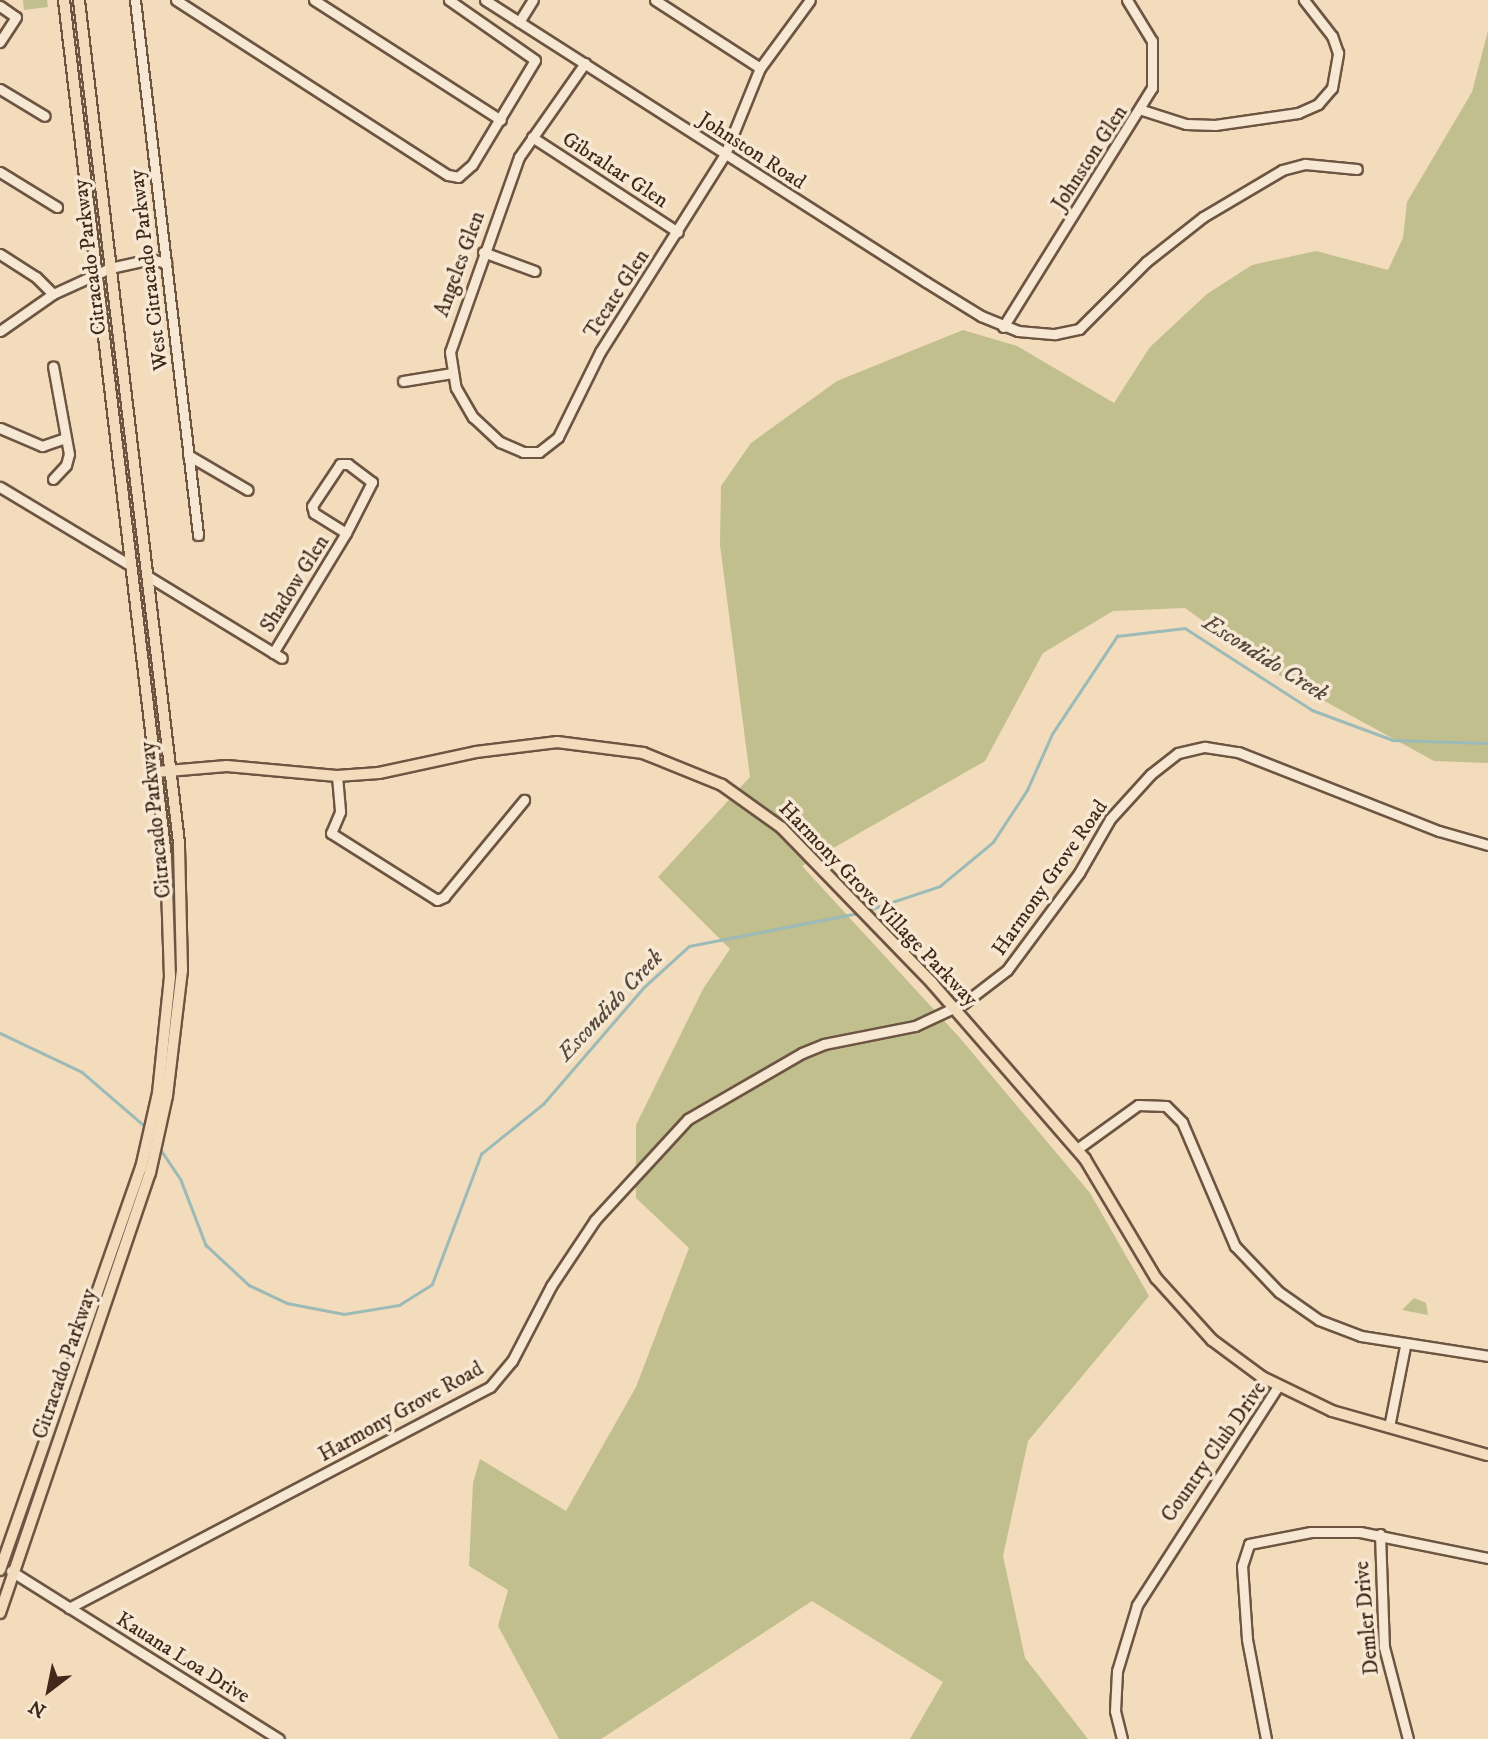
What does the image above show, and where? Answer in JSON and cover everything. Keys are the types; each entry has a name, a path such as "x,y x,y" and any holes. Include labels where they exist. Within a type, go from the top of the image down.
{"main road":[{"name":"Citracado Parkway","path":"64,0 156,772 171,936 169,1050"},
{"name":"Citracado Parkway","path":"0,1613 145,1170 169,1050 184,920 171,770 79,0"},
{"path":"126,531 133,538 138,568 146,575"},
{"name":"Harmony Grove Village Parkway","path":"156,772 227,766 337,776 556,742 643,753 722,785 755,807 836,883 932,983 1077,1149 1109,1193 1147,1263 1176,1303 1224,1351 1278,1386"},
{"name":"Citracado Parkway","path":"1,1568 145,1170"},
{"name":"Country Club Drive","path":"1278,1386 1332,1411 1488,1455"}],"street":[{"name":"West Citracado Parkway","path":"135,0 198,535"},
{"path":"176,0 448,175 467,172 535,67 529,52 449,0"},
{"path":"314,0 501,120"},
{"name":"Johnston Road","path":"485,0 725,154 1003,327"},
{"path":"519,22 533,0"},
{"path":"655,0 760,68"},
{"name":"Tecate Glen","path":"539,452 558,437 600,352 725,154 760,68 810,0"},
{"name":"Johnston Glen","path":"1003,327 1142,110 1155,77 1155,54 1146,27 1127,0"},
{"path":"1142,110 1186,124 1215,125 1298,113 1318,104 1332,89 1338,54 1332,36 1304,0"},
{"path":"0,6 16,17 0,43"},
{"name":"Angeles Glen","path":"539,452 511,449 484,430 464,405 452,373 454,334 513,171 532,137 585,63"},
{"path":"0,89 45,116"},
{"name":"Gibraltar Glen","path":"532,137 678,232"},
{"path":"1003,327 1055,334 1079,329 1146,262 1203,217 1282,170 1305,164 1357,169"},
{"path":"0,172 57,207"},
{"path":"483,252 535,271"},
{"path":"0,254 36,277 52,294"},
{"path":"0,331 52,294 110,268 151,259 166,263"},
{"path":"53,366 68,459 53,479"},
{"path":"403,381 452,373"},
{"path":"0,428 42,446 65,438"},
{"path":"188,455 248,490"},
{"name":"Shadow Glen","path":"273,653 346,533 372,482 348,464 340,464 312,506 314,513 346,533"},
{"path":"0,487 131,565"},
{"path":"146,575 282,658"},
{"name":"Harmony Grove Road","path":"69,1608 490,1387 512,1361 551,1286 594,1220 668,1139 711,1103 824,1044 903,1030 954,1009 1007,970 1079,873 1110,819 1166,760 1191,748 1238,752 1439,831 1488,845"},
{"path":"337,776 340,812 331,833 437,900 444,897 524,800"},
{"path":"1077,1149 1138,1105 1166,1106 1182,1122 1235,1246 1260,1276 1328,1324 1405,1346 1488,1356"},
{"path":"1389,1427 1405,1346"},
{"name":"Country Club Drive","path":"1122,1739 1115,1711 1116,1671 1137,1605 1278,1386"},
{"path":"1266,1739 1248,1647 1244,1549 1255,1541 1311,1532 1380,1534 1488,1558"},
{"name":"Demler Drive","path":"1380,1534 1384,1647 1408,1739"},
{"path":"1,1568 14,1573 69,1608"},
{"name":"Kauana Loa Drive","path":"69,1608 279,1739"}],"shaded area":[{"path":"23,0 47,0 48,7 24,10"},
{"path":"1488,31 1488,763 1434,761 1286,680 1185,608 1113,611 1043,653 985,761 802,866 960,1038 1090,1193 1149,1296 1028,1441 1003,1556 1025,1658 1088,1739 910,1739 943,1682 812,1601 601,1739 559,1739 498,1626 508,1590 469,1566 473,1483 480,1459 566,1511 636,1387 689,1248 636,1198 636,1125 703,989 730,949 658,877 750,777 720,545 721,486 751,443 837,381 963,330 1017,346 1114,403 1150,347 1207,294 1252,265 1316,251 1388,270 1403,238 1407,202 1472,92"},
{"path":"1414,1298 1426,1303 1428,1315 1402,1310"}],"waterway":[{"name":"Escondido Creek","path":"868,910 940,886 993,842 1027,790 1052,734 1117,636 1185,628 1312,710 1393,740 1488,743"},
{"name":"Escondido Creek","path":"159,1147 181,1180 206,1245 249,1285 287,1303 344,1314 399,1305 432,1284 481,1154 543,1104 643,988 689,946 858,913"},
{"name":"Escondido Creek","path":"0,1033 82,1072 146,1127"}]}
